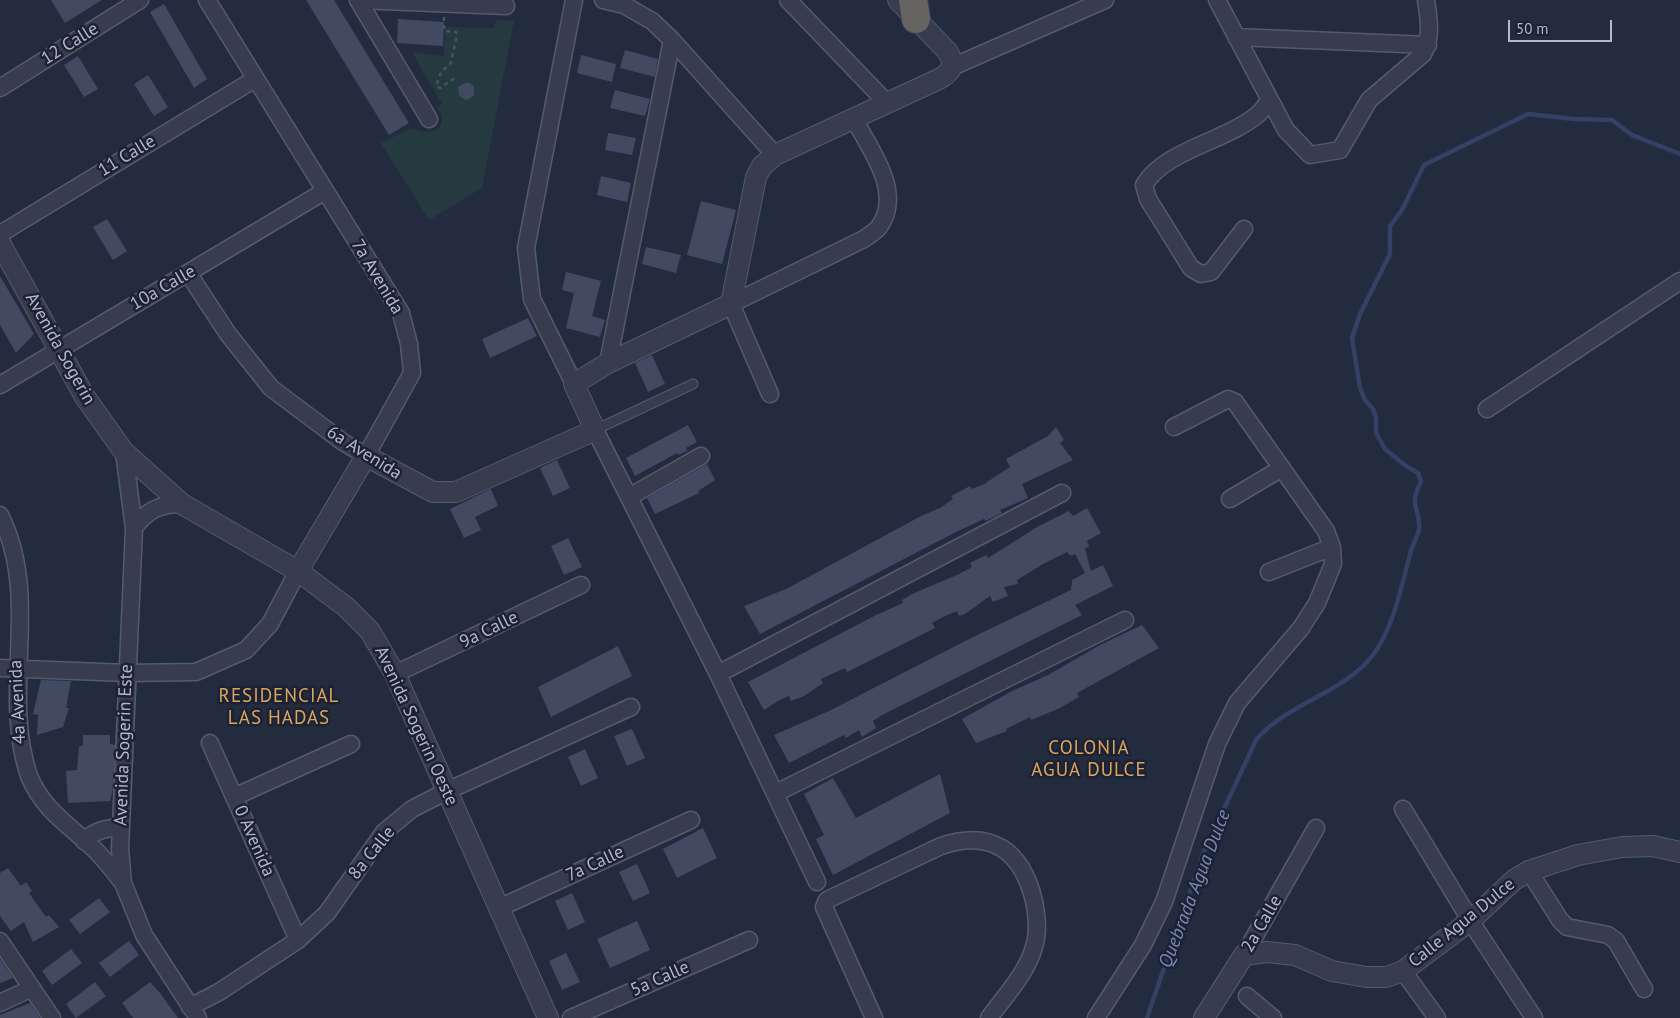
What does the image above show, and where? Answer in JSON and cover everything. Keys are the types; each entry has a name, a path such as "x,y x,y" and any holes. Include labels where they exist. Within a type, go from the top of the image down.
{"street":[{"name":"12 Calle","path":"0,88 140,0"},
{"name":"7a Avenida","path":"7,669 127,673 196,672 246,650 270,624 298,571 412,374 409,344 401,313 208,0"},
{"path":"358,0 506,6"},
{"path":"358,0 429,119"},
{"path":"574,0 526,248 532,299 595,430 718,674 817,882"},
{"path":"603,0 624,5 652,21 672,40 776,155"},
{"path":"788,0 887,103"},
{"path":"770,394 731,304 756,177 762,166 776,155 939,79 947,74 952,67 1105,0"},
{"path":"1217,0 1286,130 1310,155 1340,150 1369,100 1423,54 1428,45 1429,20 1426,0"},
{"path":"909,6 952,58 952,67"},
{"path":"1236,37 1428,45"},
{"path":"608,363 672,40"},
{"name":"11 Calle","path":"0,234 255,79"},
{"path":"1244,229 1211,272 1201,274 1191,268 1148,199 1144,185 1149,176 1176,158 1257,115 1270,100"},
{"path":"574,384 608,363 864,240 879,227 887,208 888,184 854,118"},
{"name":"10a Calle","path":"0,385 325,190"},
{"name":"Avenida Sogerin","path":"0,243 85,397 124,452"},
{"name":"6a Avenida","path":"188,273 228,334 271,388 343,442 434,492 456,492 595,430"},
{"path":"1487,409 1680,281"},
{"path":"1096,1018 1143,945 1164,902 1217,744 1237,703 1301,628 1317,603 1333,564 1332,547 1326,531 1235,402 1228,399 1174,428"},
{"name":"Avenida Sogerin Oeste","path":"124,452 182,504 298,571 346,607 370,631 395,674 548,1018"},
{"name":"Avenida Sogerin Este","path":"124,452 134,528 121,827 123,883 144,935 194,1013"},
{"path":"629,497 701,456"},
{"path":"1230,499 1282,468"},
{"path":"718,674 1062,493"},
{"path":"134,528 143,516 153,509 167,504 182,504"},
{"name":"4a Avenida","path":"0,515 14,556 19,582 7,669 16,731 30,777 41,800 110,866 123,883"},
{"path":"1269,572 1332,547"},
{"name":"9a Calle","path":"395,674 581,585"},
{"path":"776,793 1125,620"},
{"name":"8a Calle","path":"194,1013 219,992 298,940 327,913 384,832 412,809 631,706"},
{"name":"0 Avenida","path":"210,744 298,940"},
{"path":"234,797 351,744"},
{"path":"1403,809 1470,921 1534,1018"},
{"name":"7a Calle","path":"499,908 691,820"},
{"path":"84,841 91,834 106,828 121,827"},
{"name":"2a Calle","path":"1204,1018 1244,955 1316,828"},
{"path":"874,1018 824,907 827,900 941,846 958,841 982,840 1006,851 1020,863 1030,884 1038,920 1034,947 1026,966 989,1018"},
{"name":"Calle Agua Dulce","path":"1244,955 1267,952 1295,955 1332,970 1366,977 1386,977 1403,971 1470,921 1514,880 1529,871 1578,855 1622,847 1652,846 1680,852"},
{"path":"1529,871 1566,927 1608,936 1616,941 1644,989"},
{"name":"5a Calle","path":"571,1018 750,940"},
{"path":"0,941 52,1018"},
{"path":"1403,971 1437,1018"},
{"path":"0,1003 32,988"},
{"path":"1247,996 1273,1018"}],"lane":[{"path":"595,430 692,384"}],"path":[{"path":"446,4 444,31 456,32 457,34 451,63 441,72 436,86 440,88 458,76"}],"shaded area":[{"path":"496,20 514,21 482,188 429,220 381,143 411,128 431,131 441,125 442,116 437,108 442,104 412,52 444,56 445,27 494,28"}],"building":[{"path":"51,0 102,0 65,23"},
{"path":"306,0 334,0 409,123 389,135"},
{"path":"164,4 207,79 194,88 150,12"},
{"path":"398,19 444,22 443,46 397,43"},
{"path":"625,50 658,59 655,77 620,68"},
{"path":"581,55 616,64 612,82 577,73"},
{"path":"78,56 98,89 84,97 64,65"},
{"path":"148,75 168,107 154,116 134,84"},
{"path":"467,82 474,86 474,96 466,100 459,96 458,87"},
{"path":"615,90 650,99 645,116 610,108"},
{"path":"608,133 636,138 632,155 605,150"},
{"path":"601,176 631,183 627,202 597,195"},
{"path":"701,201 736,210 722,264 687,255"},
{"path":"107,219 127,251 113,260 93,227"},
{"path":"646,247 681,255 676,273 642,264"},
{"path":"566,272 601,281 592,316 605,320 600,337 566,328 574,293 562,290"},
{"path":"0,276 34,334 16,353 0,325"},
{"path":"528,318 537,336 490,358 482,339"},
{"path":"652,355 665,384 648,392 635,363"},
{"path":"688,425 697,442 686,448 687,451 678,455 677,453 635,476 626,458"},
{"path":"1056,427 1064,440 1060,443 1073,460 1022,484 1028,498 1000,510 1002,513 996,516 985,521 984,519 954,533 760,634 744,606 788,588 921,516 940,508 953,499 951,496 970,486 972,489 984,484 1010,467 1006,459 1048,436"},
{"path":"557,460 570,488 553,496 540,468"},
{"path":"707,464 715,480 698,491 699,493 655,514 647,498"},
{"path":"491,489 498,506 475,517 481,530 464,538 450,509"},
{"path":"1087,508 1101,533 1087,541 1089,546 1085,549 1091,571 1103,565 1113,586 1075,605 1082,615 884,714 873,721 876,728 862,737 859,730 846,738 844,735 789,763 774,735 829,711 973,637 1071,590 1072,580 1085,573 1075,554 1071,556 1067,552 1017,580 1018,584 1004,587 1008,596 993,602 990,596 965,614 959,616 957,611 945,616 932,623 935,628 847,672 845,668 821,679 823,683 804,696 791,701 789,696 764,710 748,682 876,615 903,603 902,600 912,594 959,574 972,567 970,563 986,555 988,558 1037,527 1069,511 1073,516"},
{"path":"568,538 582,567 564,575 551,546"},
{"path":"1142,625 1159,648 1077,693 1079,697 1060,708 1031,720 1030,717 1006,729 1007,731 976,743 962,719 1012,691 1048,675 1100,645"},
{"path":"618,646 632,676 551,717 538,687"},
{"path":"41,680 71,681 66,708 69,708 63,727 37,735 38,715 33,714"},
{"path":"632,729 645,758 627,766 614,736"},
{"path":"83,735 110,735 110,744 115,745 113,788 110,801 68,803 66,771 77,770 79,747 83,745"},
{"path":"585,749 598,778 581,786 568,757"},
{"path":"940,774 950,813 833,875 816,839 824,835 804,794 833,778 856,818"},
{"path":"703,828 717,858 677,878 663,849"},
{"path":"637,864 650,893 633,901 619,872"},
{"path":"8,868 21,886 26,882 32,891 29,893 46,917 49,915 59,927 33,942 24,922 11,931 0,916 0,873"},
{"path":"572,893 585,922 568,930 555,901"},
{"path":"99,898 110,912 80,934 69,920"},
{"path":"637,921 650,950 610,968 597,939"},
{"path":"129,941 139,955 110,977 99,963"},
{"path":"71,949 82,963 52,985 42,971"},
{"path":"566,953 580,982 562,990 549,961"},
{"path":"0,959 13,978 0,983"},
{"path":"95,982 106,996 76,1018 66,1004"},
{"path":"150,982 178,1018 133,1018 122,1003"},
{"path":"30,1003 40,1018 0,1018 0,1015"}],"waterway":[{"name":"Quebrada Agua Dulce","path":"1147,1018 1203,854 1256,740 1283,717 1346,680 1361,668 1381,643 1392,618 1411,551 1418,534 1419,521 1415,497 1421,482 1418,473 1385,449 1376,433 1376,418 1373,409 1365,400 1360,388 1352,338 1360,314 1390,254 1390,226 1402,210 1424,165 1528,114 1574,119 1612,120 1632,135 1680,154"}],"district":[{"name":"RESIDENCIAL LAS HADAS","path":"279,708"},
{"name":"COLONIA AGUA DULCE","path":"1089,760"}]}
